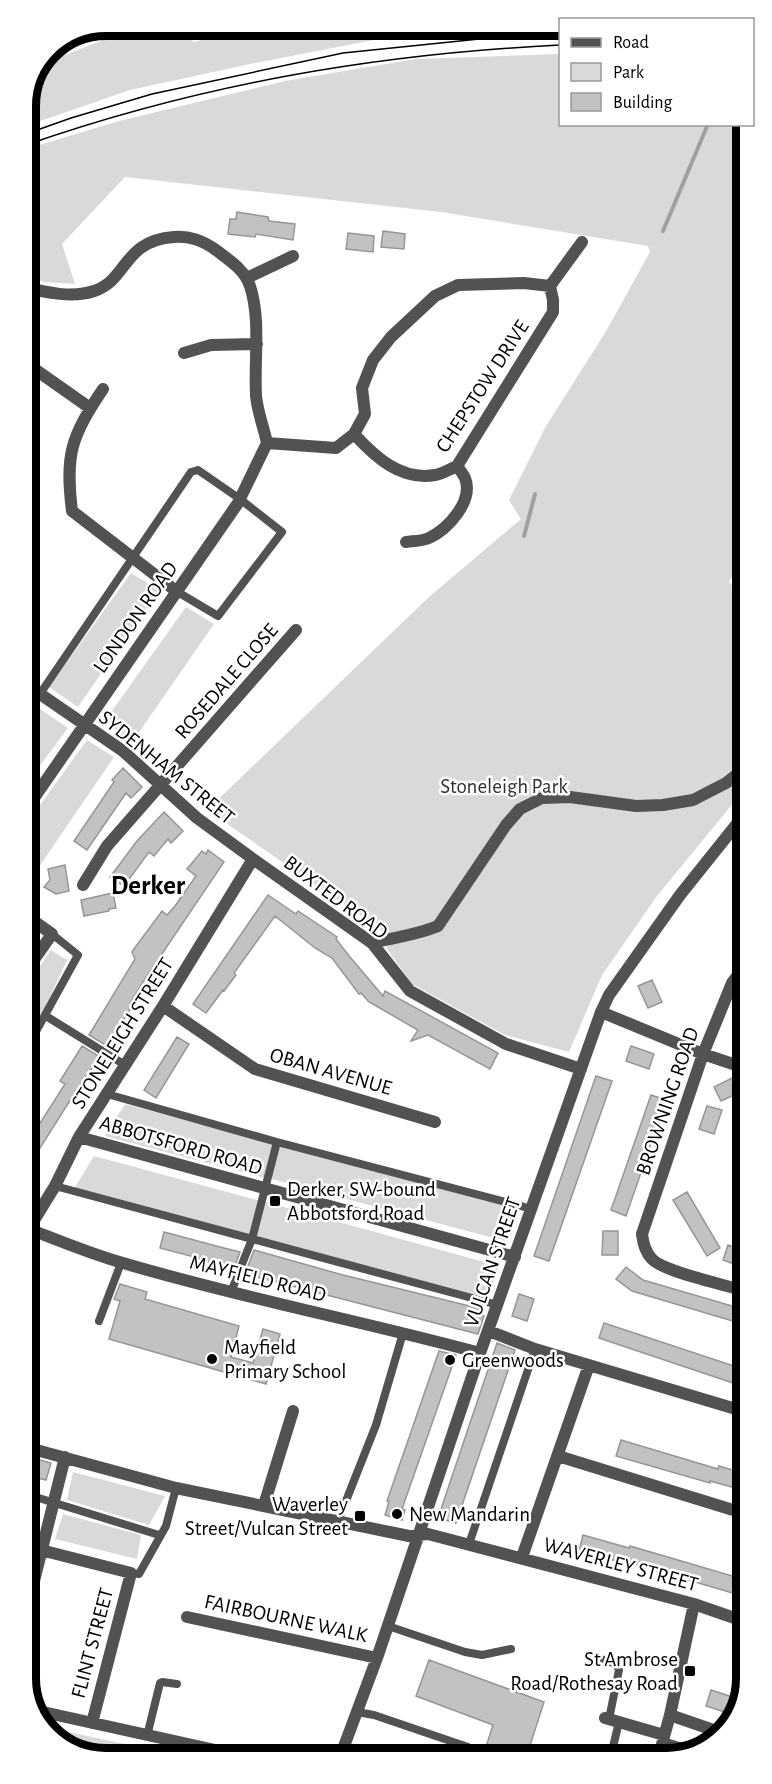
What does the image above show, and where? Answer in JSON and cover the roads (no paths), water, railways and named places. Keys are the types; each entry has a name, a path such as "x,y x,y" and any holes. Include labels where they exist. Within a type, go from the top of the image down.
{"street":[{"path":"36,290 68,293 92,292 112,279 128,258 145,244 161,238 193,237 238,267 247,278 251,289 257,344 256,397 267,443 336,448 354,434 364,414 363,388 373,360 391,337 435,296 458,285 524,283 550,286 582,242"},
{"path":"247,278 293,256"},
{"name":"CHEPSTOW DRIVE","path":"354,434 375,456 391,467 416,476 436,475 457,466 553,312 550,286"},
{"path":"184,352 211,345 257,344"},
{"path":"36,372 90,408"},
{"path":"103,389 79,426 71,445 68,483 72,511 176,591"},
{"name":"LONDON ROAD","path":"36,795 240,499 267,443"},
{"path":"406,542 428,539 447,526 456,515 462,506 467,488 466,479 457,466"},
{"name":"ROSEDALE CLOSE","path":"83,885 107,846 296,630"},
{"name":"SYDENHAM STREET","path":"36,691 123,751 197,818 253,859"},
{"path":"372,943 422,933 438,926 506,825 520,809 542,798 570,797 636,806 663,805 693,800 736,775"},
{"name":"VULCAN STREET","path":"343,1748 377,1658 480,1353 609,995 680,895 736,824"},
{"name":"BUXTED ROAD","path":"253,859 372,943 410,991 506,1044 581,1069"},
{"name":"STONELEIGH STREET","path":"36,1217 55,1186 79,1137 253,859"},
{"path":"36,923 52,934 36,957"},
{"name":"BROWNING ROAD","path":"736,978 703,1054 642,1234 648,1254 661,1266 736,1288"},
{"name":"OBAN AVENUE","path":"163,1006 255,1069 435,1122"},
{"path":"602,1012 703,1054 736,1065"},
{"name":"ABBOTSFORD ROAD","path":"79,1137 515,1257"},
{"name":"MAYFIELD ROAD","path":"36,1232 120,1263 480,1353"},
{"path":"489,1330 535,1349 736,1409"},
{"path":"522,1557 589,1365"},
{"path":"264,1505 293,1411"},
{"name":"WAVERLEY STREET","path":"36,1450 176,1488 409,1536 428,1534 694,1604 736,1619"},
{"path":"558,1456 736,1511"},
{"path":"36,1576 65,1457"},
{"path":"36,1548 130,1573"},
{"name":"FLINT STREET","path":"92,1723 130,1573"},
{"path":"662,1748 694,1604"},
{"name":"FAIRBOURNE WALK","path":"187,1617 377,1658"},
{"path":"45,1713 204,1748"},
{"path":"670,1715 713,1730"},
{"path":"611,1720 664,1738"}],"lane":[{"path":"36,700 193,470 198,470 282,532 218,616 176,591"},
{"path":"36,1033 78,955 52,934"},
{"path":"46,1016 125,1065"},
{"path":"107,1094 277,1142 532,1209"},
{"path":"231,1292 252,1239 277,1142"},
{"path":"55,1186 498,1305"},
{"path":"99,1321 120,1263"},
{"path":"338,1521 376,1425 404,1333"},
{"path":"469,1544 535,1349"},
{"path":"130,1573 139,1574 166,1526 176,1488"},
{"path":"36,1497 159,1535"},
{"path":"388,1626 465,1652 482,1654 511,1648"},
{"path":"601,1659 616,1664 619,1670 611,1720 611,1748"},
{"path":"147,1736 160,1683 177,1684"},
{"path":"357,1712 374,1715 468,1747"},
{"path":"664,1738 682,1745"}],"waterway":[{"path":"663,231 707,126"},
{"path":"524,536 535,494"}],"tram line":[{"path":"36,130 152,94 343,53 489,38 536,36"},
{"path":"36,142 157,105 290,76 424,56 559,45"}],"place":[{"name":"Derker, SW-bound Abbotsford Road","path":"275,1201"},
{"name":"Mayfield Primary School","path":"212,1359"},
{"name":"Greenwoods","path":"450,1360"},
{"name":"New Mandarin","path":"397,1514"},
{"name":"Waverley Street/Vulcan Street","path":"360,1516"},
{"name":"St Ambrose Road/Rothesay Road","path":"690,1671"}],"district":[{"name":"Derker","path":"148,885"}],"park label":[{"name":"Stoneleigh Park","path":"504,786"}]}
